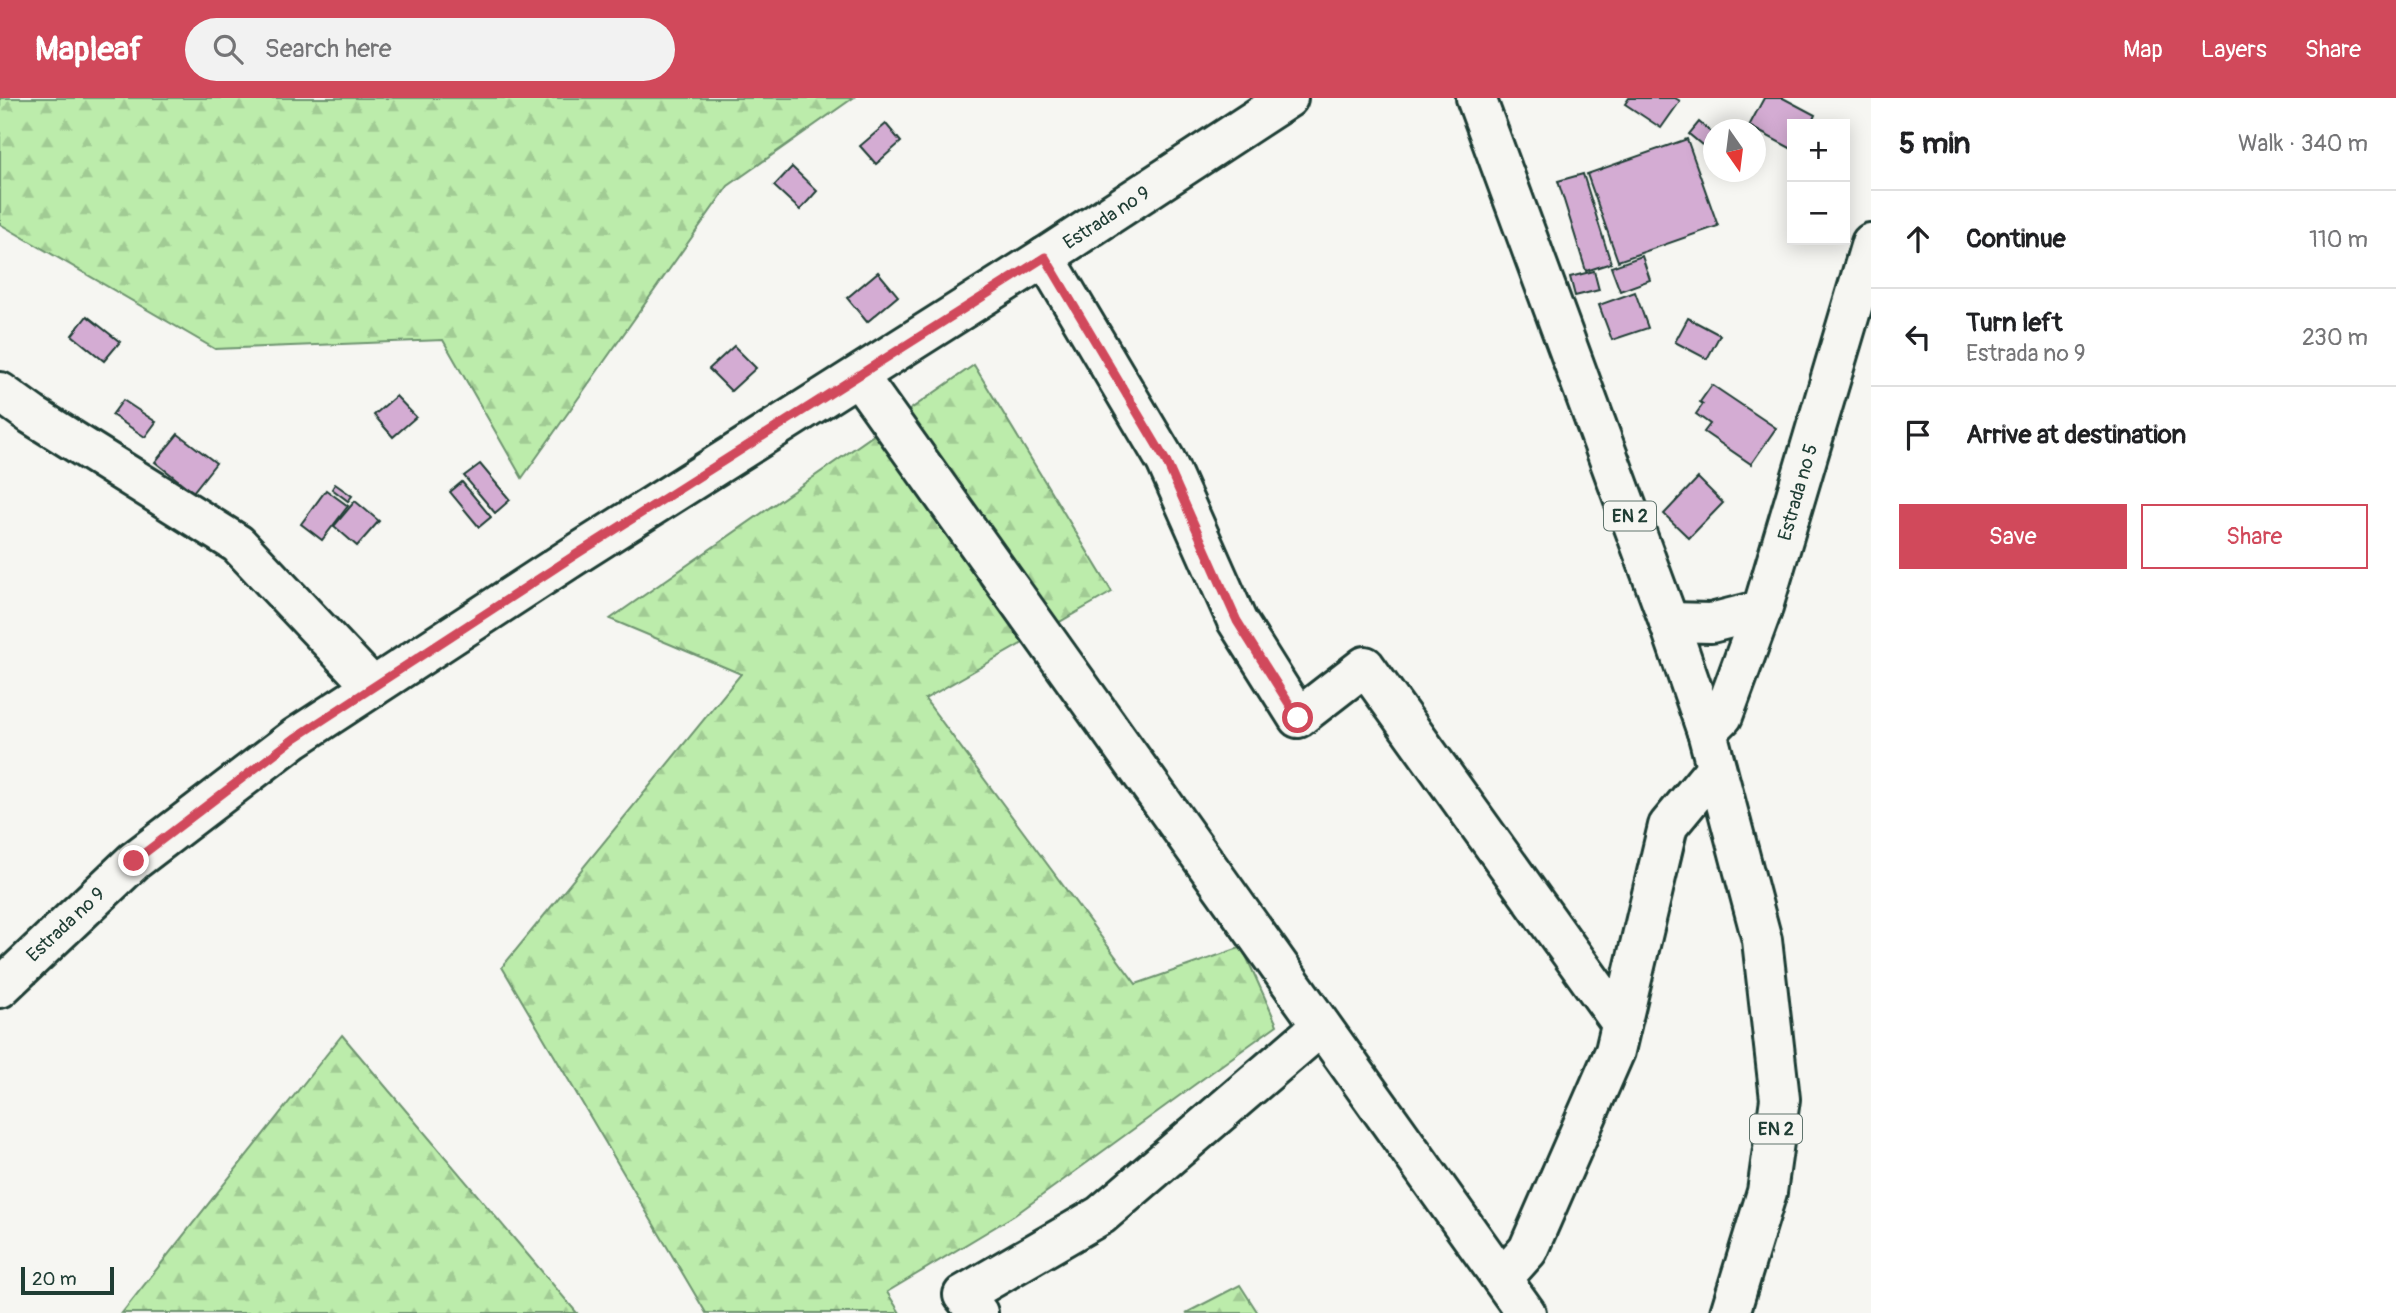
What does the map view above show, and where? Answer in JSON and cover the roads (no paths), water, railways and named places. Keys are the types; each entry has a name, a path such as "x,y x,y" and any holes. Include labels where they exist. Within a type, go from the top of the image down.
{"street":[{"name":"Estrada nº 9","path":"0,988 134,861 295,738 572,557 859,377 1288,98"},
{"name":"EN 2","path":"1476,98 1669,622 1711,750 1762,940 1780,1100 1767,1192 1730,1313"},
{"name":"Estrada nº 5","path":"1502,1279 1528,1250 1615,1051 1668,826 1711,750 1762,610 1871,243"},
{"path":"1045,257 1166,461 1237,621 1298,718 1365,666 1621,1023"},
{"path":"859,377 1526,1313"},
{"path":"0,392 32,415 238,544 373,687"},
{"path":"1669,622 1711,623 1762,610"},
{"path":"978,1313 962,1295 1101,1215 1321,1026"}]}
